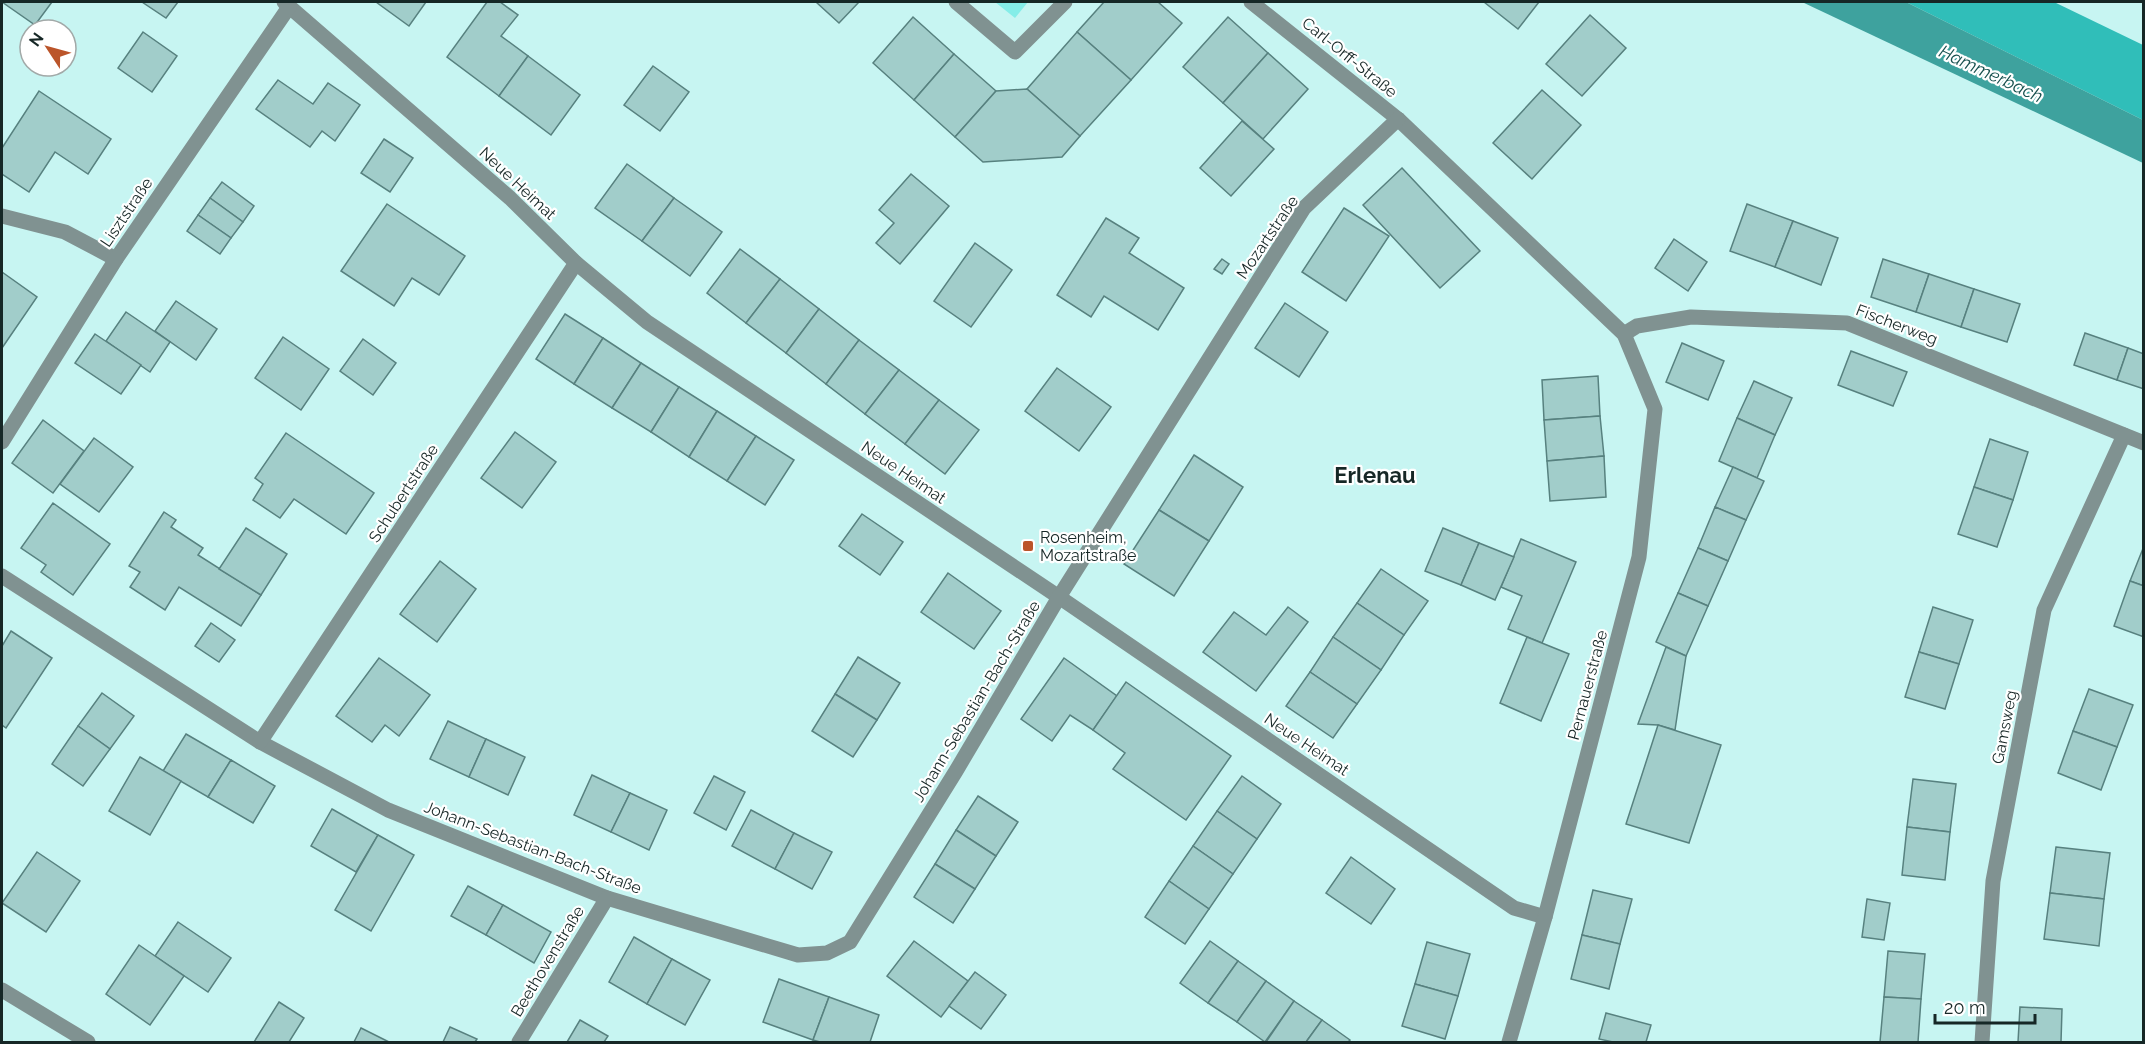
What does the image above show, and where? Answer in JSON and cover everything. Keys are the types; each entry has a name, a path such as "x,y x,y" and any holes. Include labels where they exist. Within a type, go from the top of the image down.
{"street":[{"path":"956,2 1015,51 1065,2"},
{"name":"Carl-Orff-Straße","path":"1251,2 1398,119"},
{"name":"Lisztstraße","path":"2,442 116,259 286,4"},
{"name":"Neue Heimat","path":"286,4 510,198 576,263 647,322 1059,597 1514,908 1545,917"},
{"path":"1398,119 1624,334"},
{"name":"Mozartstraße","path":"1059,597 1304,208 1398,119"},
{"path":"2,216 65,231 116,259"},
{"name":"Schubertstraße","path":"260,742 576,263"},
{"name":"Fischerweg","path":"1624,334 1638,326 1691,317 1847,323 2144,443"},
{"name":"Pernauerstraße","path":"1509,1042 1545,917 1639,557 1655,409 1624,334"},
{"name":"Gamsweg","path":"1982,1042 1993,881 2044,610 2124,435"},
{"name":"Johann-Sebastian-Bach-Straße","path":"2,576 260,742 388,810 607,898 798,955 827,952 850,942 956,771 1059,597"},
{"name":"Beethovenstraße","path":"519,1042 607,898"},
{"path":"2,990 88,1042"}],"shaded area":[{"path":"995,2 1028,2 1015,18"},
{"path":"1906,2 2054,2 2143,45 2143,120"}],"water":[{"name":"Hammerbach","path":"1802,2 1906,2 2143,120 2143,163"}],"building":[{"path":"2,2 52,2 40,18 25,18"},
{"path":"142,2 178,2 166,18"},
{"path":"376,2 426,2 409,26"},
{"path":"487,2 500,2 518,15 501,36 528,56 499,96 447,57"},
{"path":"816,2 859,2 839,23"},
{"path":"1104,2 1158,2 1182,23 1131,80 1077,32"},
{"path":"1484,2 1539,2 1518,29"},
{"path":"1590,15 1626,48 1582,96 1546,64"},
{"path":"913,17 954,54 914,100 873,63"},
{"path":"1228,17 1268,53 1223,103 1183,67"},
{"path":"143,32 177,56 152,92 118,68"},
{"path":"1077,32 1131,80 1080,136 1027,89"},
{"path":"1268,53 1308,89 1263,139 1223,103"},
{"path":"954,54 996,91 955,137 914,100"},
{"path":"528,56 580,95 551,135 499,96"},
{"path":"653,66 689,92 660,131 624,105"},
{"path":"278,80 313,104 328,83 360,105 335,141 322,131 310,147 256,109"},
{"path":"1027,89 1080,136 1062,157 983,162 955,137 996,91"},
{"path":"1542,90 1581,125 1532,179 1493,143"},
{"path":"39,91 111,139 88,174 55,152 29,192 2,174 2,148"},
{"path":"1242,121 1274,149 1231,196 1200,168"},
{"path":"384,139 413,158 390,192 361,173"},
{"path":"627,164 674,198 642,241 595,208"},
{"path":"1402,168 1480,251 1440,288 1363,205"},
{"path":"911,174 949,206 900,264 876,243 894,223 879,210"},
{"path":"222,182 254,206 243,222 210,198"},
{"path":"210,198 243,222 231,238 198,215"},
{"path":"674,198 722,232 690,276 642,241"},
{"path":"387,204 465,256 439,295 412,278 394,306 341,271"},
{"path":"1747,204 1793,221 1775,267 1730,251"},
{"path":"1344,208 1389,236 1346,301 1302,272"},
{"path":"198,215 231,238 220,254 187,231"},
{"path":"1106,218 1139,238 1129,253 1184,288 1158,330 1104,296 1091,317 1057,295"},
{"path":"1793,221 1838,238 1821,285 1775,267"},
{"path":"1674,239 1707,262 1688,291 1655,268"},
{"path":"975,243 1012,270 971,327 934,301"},
{"path":"740,249 780,279 746,323 707,293"},
{"path":"1222,259 1229,264 1222,274 1214,269"},
{"path":"1883,259 1929,274 1916,312 1871,297"},
{"path":"2,272 37,297 2,348"},
{"path":"1929,274 1974,289 1961,327 1916,312"},
{"path":"780,279 819,309 786,353 746,323"},
{"path":"1974,289 2020,304 2007,342 1961,327"},
{"path":"176,301 217,329 196,360 155,331"},
{"path":"1285,303 1328,332 1299,377 1255,348"},
{"path":"819,309 859,340 826,384 786,353"},
{"path":"126,312 170,342 150,372 106,341"},
{"path":"565,314 603,338 574,384 536,359"},
{"path":"2085,333 2128,348 2117,380 2074,365"},
{"path":"95,334 141,365 121,394 75,363"},
{"path":"283,337 329,369 301,410 255,378"},
{"path":"603,338 641,363 612,408 574,384"},
{"path":"363,339 396,363 373,395 340,371"},
{"path":"859,340 899,370 865,414 826,384"},
{"path":"1682,343 1724,361 1708,400 1666,382"},
{"path":"2128,348 2144,354 2144,389 2117,380"},
{"path":"1851,351 1907,372 1893,406 1838,385"},
{"path":"641,363 679,387 651,432 612,408"},
{"path":"1057,368 1111,407 1079,451 1025,411"},
{"path":"899,370 939,400 905,444 865,414"},
{"path":"1598,376 1600,416 1544,420 1542,380"},
{"path":"1754,381 1792,398 1775,435 1737,418"},
{"path":"679,387 717,411 689,457 651,432"},
{"path":"939,400 979,430 945,474 905,444"},
{"path":"717,411 756,436 727,481 689,457"},
{"path":"1600,416 1604,456 1547,461 1544,420"},
{"path":"1737,418 1775,435 1757,478 1719,461"},
{"path":"43,420 84,451 53,493 12,463"},
{"path":"515,432 556,462 522,508 481,478"},
{"path":"286,433 374,493 346,534 294,499 280,518 253,500 263,484 255,478"},
{"path":"756,436 794,460 765,505 727,481"},
{"path":"94,438 133,467 99,512 60,484"},
{"path":"1990,439 2028,452 2013,500 1974,487"},
{"path":"1194,455 1243,487 1209,541 1159,510"},
{"path":"1604,456 1606,497 1550,501 1547,461"},
{"path":"1733,467 1764,481 1746,520 1715,507"},
{"path":"1974,487 2013,500 1997,547 1958,534"},
{"path":"53,503 110,544 73,595 41,572 46,565 21,548"},
{"path":"1715,507 1746,520 1728,561 1698,548"},
{"path":"1159,510 1209,541 1174,596 1124,564"},
{"path":"164,512 176,520 171,527 203,548 198,555 261,595 241,626 179,587 165,610 130,587 140,572 129,566"},
{"path":"862,514 903,542 880,575 839,546"},
{"path":"246,528 287,554 261,595 219,569"},
{"path":"1443,528 1479,543 1461,585 1425,571"},
{"path":"1521,539 1576,562 1542,643 1508,629 1522,596 1501,587"},
{"path":"1479,543 1514,557 1495,600 1461,585"},
{"path":"2144,546 2144,586 2130,581"},
{"path":"1698,548 1728,561 1708,606 1678,593"},
{"path":"440,561 476,589 437,642 400,614"},
{"path":"1381,569 1428,601 1404,635 1357,603"},
{"path":"948,573 1001,611 974,649 921,612"},
{"path":"2130,581 2144,586 2144,637 2114,626"},
{"path":"1678,593 1708,606 1686,656 1656,642"},
{"path":"1357,603 1404,635 1381,670 1333,637"},
{"path":"1288,607 1308,622 1256,691 1203,652 1234,612 1266,635"},
{"path":"1933,607 1973,620 1959,664 1919,652"},
{"path":"211,623 235,640 219,662 195,646"},
{"path":"11,631 52,658 6,728 2,725 2,646"},
{"path":"1333,637 1381,670 1357,704 1310,672"},
{"path":"1527,637 1569,654 1541,721 1500,703"},
{"path":"1666,647 1686,656 1675,730 1658,725 1638,724"},
{"path":"1919,652 1959,664 1945,709 1905,697"},
{"path":"858,657 900,683 877,720 835,694"},
{"path":"379,658 430,695 399,736 385,725 372,742 336,716"},
{"path":"1064,658 1117,696 1093,730 1070,715 1052,741 1021,719"},
{"path":"1310,672 1357,704 1333,738 1286,706"},
{"path":"1126,682 1231,756 1186,820 1113,769 1125,753 1093,730"},
{"path":"2089,689 2133,705 2117,747 2073,731"},
{"path":"102,693 134,716 110,749 78,726"},
{"path":"835,694 877,720 853,757 812,731"},
{"path":"448,721 486,739 469,777 430,759"},
{"path":"1658,725 1721,745 1689,843 1626,824"},
{"path":"78,726 110,749 83,786 52,764"},
{"path":"2073,731 2117,747 2101,790 2058,773"},
{"path":"186,734 231,760 208,797 163,771"},
{"path":"486,739 525,757 508,795 469,777"},
{"path":"140,757 181,781 150,835 109,811"},
{"path":"231,760 275,786 253,823 208,797"},
{"path":"592,775 630,793 611,832 574,815"},
{"path":"714,776 745,792 726,830 694,813"},
{"path":"1242,776 1281,804 1257,839 1217,811"},
{"path":"1913,779 1956,784 1950,832 1907,827"},
{"path":"630,793 667,810 649,850 611,832"},
{"path":"978,796 1018,822 996,856 956,830"},
{"path":"332,809 378,835 356,872 311,846"},
{"path":"751,810 794,833 775,869 732,846"},
{"path":"1217,811 1257,839 1233,874 1193,846"},
{"path":"1907,827 1950,832 1945,880 1902,875"},
{"path":"956,830 996,856 975,889 935,864"},
{"path":"794,833 832,852 812,889 775,869"},
{"path":"378,835 414,855 371,931 335,910"},
{"path":"1193,846 1233,874 1209,909 1169,881"},
{"path":"2056,847 2110,853 2104,899 2050,893"},
{"path":"37,852 80,881 46,932 2,903"},
{"path":"1351,857 1395,889 1371,924 1326,893"},
{"path":"935,864 975,889 953,923 914,897"},
{"path":"1169,881 1209,909 1185,944 1145,917"},
{"path":"468,886 503,905 486,935 451,916"},
{"path":"1593,890 1632,899 1620,944 1582,935"},
{"path":"2050,893 2104,899 2099,946 2044,939"},
{"path":"1867,899 1890,903 1884,940 1862,937"},
{"path":"503,905 551,932 534,963 486,935"},
{"path":"178,922 231,958 208,992 155,956"},
{"path":"1582,935 1620,944 1609,989 1571,979"},
{"path":"634,937 672,959 647,1004 609,982"},
{"path":"914,941 968,981 941,1017 887,976"},
{"path":"1210,941 1238,961 1208,1003 1180,983"},
{"path":"1427,942 1470,954 1458,996 1415,984"},
{"path":"139,945 184,976 150,1025 106,994"},
{"path":"1888,951 1925,954 1921,999 1884,997"},
{"path":"672,959 710,980 685,1025 647,1004"},
{"path":"1238,961 1266,981 1237,1022 1208,1003"},
{"path":"975,972 1006,995 981,1029 949,1006"},
{"path":"779,979 829,997 813,1040 763,1022"},
{"path":"1266,981 1294,1001 1265,1042 1237,1022"},
{"path":"1415,984 1458,996 1445,1039 1402,1026"},
{"path":"829,997 879,1015 870,1042 813,1040"},
{"path":"1884,997 1921,999 1918,1042 1880,1042"},
{"path":"1294,1001 1322,1020 1306,1042 1266,1042"},
{"path":"279,1002 304,1018 289,1042 254,1042"},
{"path":"2020,1007 2062,1009 2061,1042 2018,1042"},
{"path":"1606,1013 1651,1025 1646,1042 1613,1042 1599,1039"},
{"path":"580,1020 608,1036 604,1042 567,1042"},
{"path":"1322,1020 1350,1040 1348,1042 1306,1042"},
{"path":"450,1027 477,1039 475,1042 443,1042"},
{"path":"361,1028 389,1042 354,1042"}],"place":[{"name":"Rosenheim, Mozartstraße","path":"1028,546"}],"district":[{"name":"Erlenau","path":"1375,475"}]}
